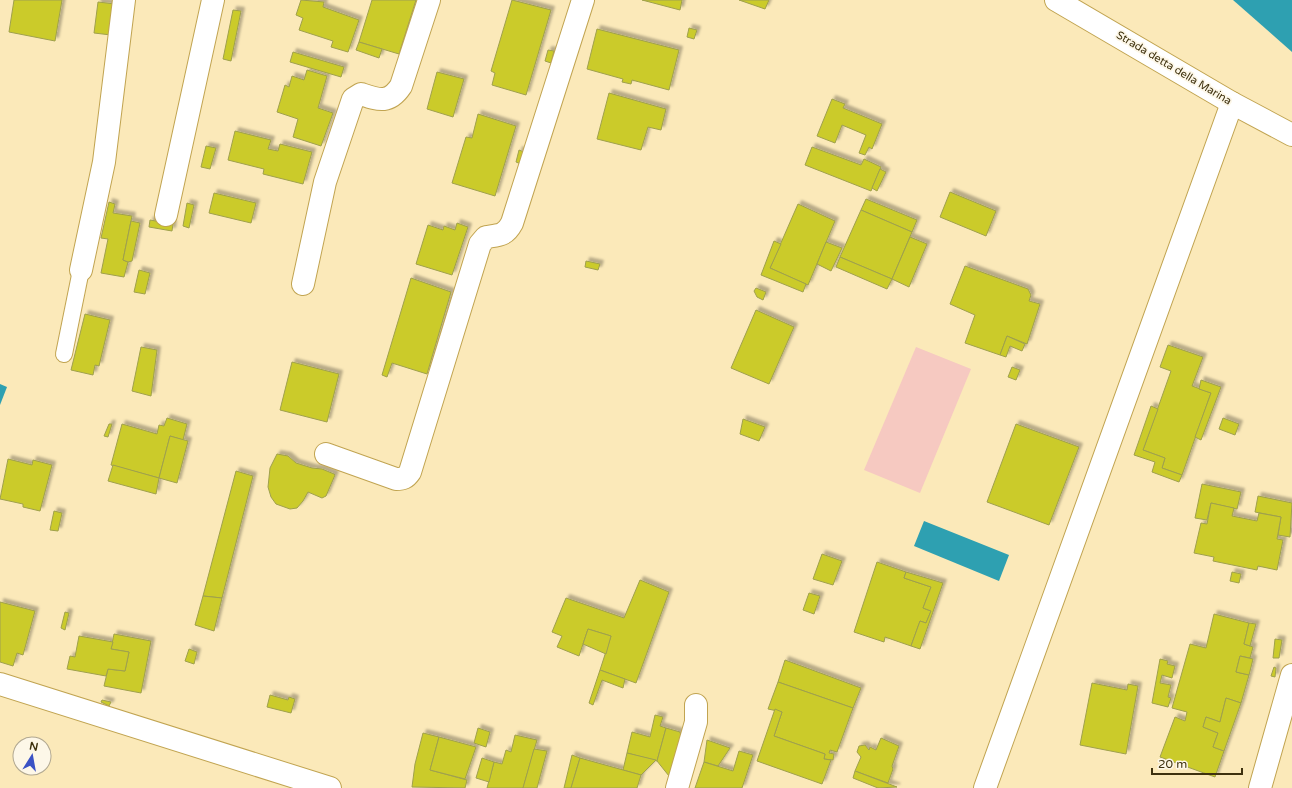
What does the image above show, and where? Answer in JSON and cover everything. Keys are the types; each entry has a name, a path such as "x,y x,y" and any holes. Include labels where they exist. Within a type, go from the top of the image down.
{"street":[{"path":"82,270 104,162 124,0"},
{"path":"166,216 213,0"},
{"path":"303,284 325,182 353,99 361,94 376,99 387,99 396,94 401,86 429,0"},
{"path":"326,454 396,479 407,477 410,472 480,244 486,237 502,235 508,231 512,223 583,0"},
{"name":"Strada detta della Marina","path":"1056,0 1232,103 1292,135"},
{"path":"985,788 1232,103"},
{"path":"1260,788 1292,675"},
{"path":"0,684 330,788"},
{"path":"677,788 696,722 696,705"}],"lane":[{"path":"64,354 82,270"}],"shaded area":[{"path":"916,347 971,369 920,493 864,470"}],"water":[{"path":"1233,0 1292,0 1292,52"},
{"path":"0,384 7,387 0,405"},
{"path":"924,521 1009,555 999,581 914,546"}],"building":[{"path":"14,0 62,0 55,41 9,32"},
{"path":"301,0 324,2 323,7 359,20 348,52 331,47 333,41 299,30 303,18 296,15"},
{"path":"372,0 416,0 399,54 359,42"},
{"path":"512,0 551,10 526,95 492,85 495,73 491,71"},
{"path":"642,0 682,0 680,10"},
{"path":"739,0 769,0 765,9"},
{"path":"98,2 115,4 111,35 94,33"},
{"path":"233,10 241,11 231,61 223,59"},
{"path":"689,28 697,30 694,39 687,37"},
{"path":"597,29 679,50 669,90 632,80 631,84 622,82 623,79 587,69"},
{"path":"359,42 382,49 379,58 356,50"},
{"path":"548,50 554,51 551,63 545,61"},
{"path":"293,52 344,67 341,77 290,62"},
{"path":"307,70 327,76 318,108 333,113 321,146 293,137 298,119 277,112 285,85 289,87 292,76 304,80"},
{"path":"437,72 464,79 453,117 427,109"},
{"path":"609,93 666,109 661,130 648,127 641,150 597,139"},
{"path":"832,99 845,104 843,108 882,124 872,149 869,147 865,155 859,153 866,135 842,125 835,143 817,136"},
{"path":"478,114 516,126 495,196 452,183 466,137 472,138"},
{"path":"235,131 271,140 268,149 278,151 280,144 312,152 303,184 263,174 264,169 228,160"},
{"path":"206,146 216,148 210,169 201,167"},
{"path":"812,147 861,165 864,159 881,167 871,191 805,165"},
{"path":"519,150 524,152 521,164 516,162"},
{"path":"880,169 886,172 877,191 872,188"},
{"path":"950,192 996,211 986,236 940,217"},
{"path":"214,193 256,203 251,223 209,213"},
{"path":"866,199 917,220 912,232 861,210"},
{"path":"109,202 115,204 113,213 132,216 123,260 128,262 124,277 101,273 108,239 101,238"},
{"path":"187,203 194,205 189,228 183,226"},
{"path":"798,204 835,221 808,285 770,268"},
{"path":"861,210 912,232 892,279 840,257"},
{"path":"150,220 173,224 172,231 149,227"},
{"path":"131,221 140,223 132,261 128,262 123,260"},
{"path":"457,223 468,227 452,275 416,264 428,225 443,230 444,226 455,230"},
{"path":"910,237 927,244 909,287 892,279"},
{"path":"774,241 781,244 770,268 806,284 803,292 761,275"},
{"path":"826,242 842,248 831,271 817,264"},
{"path":"840,257 892,279 887,289 836,267"},
{"path":"586,261 600,264 598,270 585,267"},
{"path":"965,266 1028,289 1031,295 1029,301 1040,304 1027,344 1007,336 1000,355 965,343 975,315 950,304"},
{"path":"139,270 150,273 145,294 134,292"},
{"path":"411,278 451,292 427,374 392,363 387,377 382,375"},
{"path":"756,288 766,292 763,300 757,297 754,291"},
{"path":"756,310 794,327 769,384 731,368"},
{"path":"85,314 110,320 99,366 95,365 93,375 71,370"},
{"path":"1007,336 1025,344 1022,351 1010,346 1006,357 1000,355"},
{"path":"1168,345 1203,357 1192,386 1211,393 1182,475 1162,468 1165,458 1143,450 1171,371 1160,367"},
{"path":"141,347 157,350 151,396 132,391"},
{"path":"292,362 339,374 327,422 280,410"},
{"path":"1012,367 1020,370 1016,380 1008,377"},
{"path":"1201,380 1221,387 1201,440 1195,437 1211,393 1199,389"},
{"path":"1151,406 1158,409 1143,450 1165,458 1162,468 1182,475 1179,482 1152,472 1155,462 1134,455"},
{"path":"167,418 187,424 183,440 170,436 159,478 111,465 122,424 157,434 159,425 164,426"},
{"path":"1223,418 1239,424 1235,435 1219,429"},
{"path":"743,419 765,427 759,441 740,434"},
{"path":"109,424 112,424 108,437 104,436"},
{"path":"1016,424 1079,447 1049,525 987,502"},
{"path":"170,436 188,441 177,483 159,478"},
{"path":"277,454 288,456 296,463 312,468 322,469 334,474 335,475 326,496 322,498 308,492 297,508 290,509 276,504 271,497 268,487 270,468"},
{"path":"8,459 32,465 33,460 52,465 40,511 23,507 23,504 0,499"},
{"path":"113,465 159,478 156,494 108,481"},
{"path":"236,471 253,476 222,598 203,596"},
{"path":"1202,484 1241,492 1237,509 1211,503 1207,520 1195,518"},
{"path":"1258,496 1292,503 1290,537 1278,535 1281,517 1255,512"},
{"path":"1211,503 1234,508 1232,516 1257,521 1259,513 1281,517 1277,539 1283,540 1277,570 1258,566 1257,570 1213,561 1214,557 1194,553 1201,523 1207,524"},
{"path":"54,511 62,513 58,531 50,530"},
{"path":"822,554 842,561 833,585 813,579"},
{"path":"877,562 906,572 904,578 931,587 923,608 931,611 926,623 920,621 911,646 885,637 884,642 854,632"},
{"path":"906,572 943,583 920,649 911,646 920,621 926,623 931,611 923,608 931,587 904,578"},
{"path":"1232,572 1241,574 1239,583 1230,581"},
{"path":"640,580 669,592 636,683 600,670 611,636 588,629 579,656 557,647 562,636 552,632 566,598 624,618"},
{"path":"809,593 820,596 814,614 803,610"},
{"path":"203,596 222,598 214,631 195,625"},
{"path":"0,602 35,611 23,655 17,653 13,666 0,662"},
{"path":"65,612 69,613 65,630 61,628"},
{"path":"1214,614 1249,623 1244,644 1253,647 1250,658 1240,656 1236,672 1249,675 1241,703 1226,698 1220,722 1206,717 1203,727 1218,733 1213,747 1224,751 1215,777 1160,757 1175,717 1185,721 1187,712 1172,708 1190,644 1206,648"},
{"path":"1249,623 1256,624 1250,646 1244,644"},
{"path":"588,629 611,636 606,654 583,644"},
{"path":"114,634 151,641 141,693 104,686 108,669 125,671 129,652 111,649"},
{"path":"79,636 113,642 111,649 129,652 125,671 108,669 106,676 67,669 70,656 75,657"},
{"path":"1275,639 1282,640 1279,658 1273,658"},
{"path":"189,649 197,652 194,664 185,661"},
{"path":"1240,656 1253,659 1249,675 1236,672"},
{"path":"1160,659 1168,661 1167,664 1175,666 1172,678 1162,675 1160,683 1171,685 1168,697 1171,698 1168,707 1152,703"},
{"path":"785,660 861,688 853,708 778,682"},
{"path":"1274,667 1276,668 1275,677 1271,676"},
{"path":"600,670 625,679 623,688 602,680 593,705 589,703"},
{"path":"778,682 853,708 837,752 830,750 829,753 834,754 833,760 824,759 825,754 774,736 782,712 768,709"},
{"path":"1092,683 1127,690 1128,684 1138,686 1126,754 1080,745"},
{"path":"270,695 288,700 289,697 295,699 291,713 267,707"},
{"path":"1226,698 1241,703 1224,751 1213,747 1218,733 1203,727 1206,717 1220,722"},
{"path":"102,700 111,702 109,706 101,702"},
{"path":"775,709 782,712 774,736 825,754 824,759 831,760 822,784 757,761"},
{"path":"655,715 663,717 660,726 666,728 657,761 627,753 632,732 650,737"},
{"path":"478,728 490,732 486,747 474,743"},
{"path":"666,728 680,732 681,736 669,776 657,761"},
{"path":"423,733 439,737 430,770 467,780 465,788 412,787 415,764"},
{"path":"515,735 537,740 523,788 487,788 494,762 502,764 506,750 511,752"},
{"path":"439,737 476,747 465,779 430,770"},
{"path":"881,738 899,746 888,783 855,771 861,757 857,752 859,746 865,745 869,750 870,747 876,750"},
{"path":"707,740 730,748 718,766 704,762"},
{"path":"534,749 547,751 537,788 523,788"},
{"path":"739,751 753,755 742,788 695,788 704,762 733,771"},
{"path":"627,753 656,760 641,775 623,770"},
{"path":"572,755 580,758 571,788 564,788"},
{"path":"482,758 494,762 489,782 476,778"},
{"path":"580,758 641,775 637,788 571,788"},
{"path":"855,771 897,787 878,788 853,778"}]}
